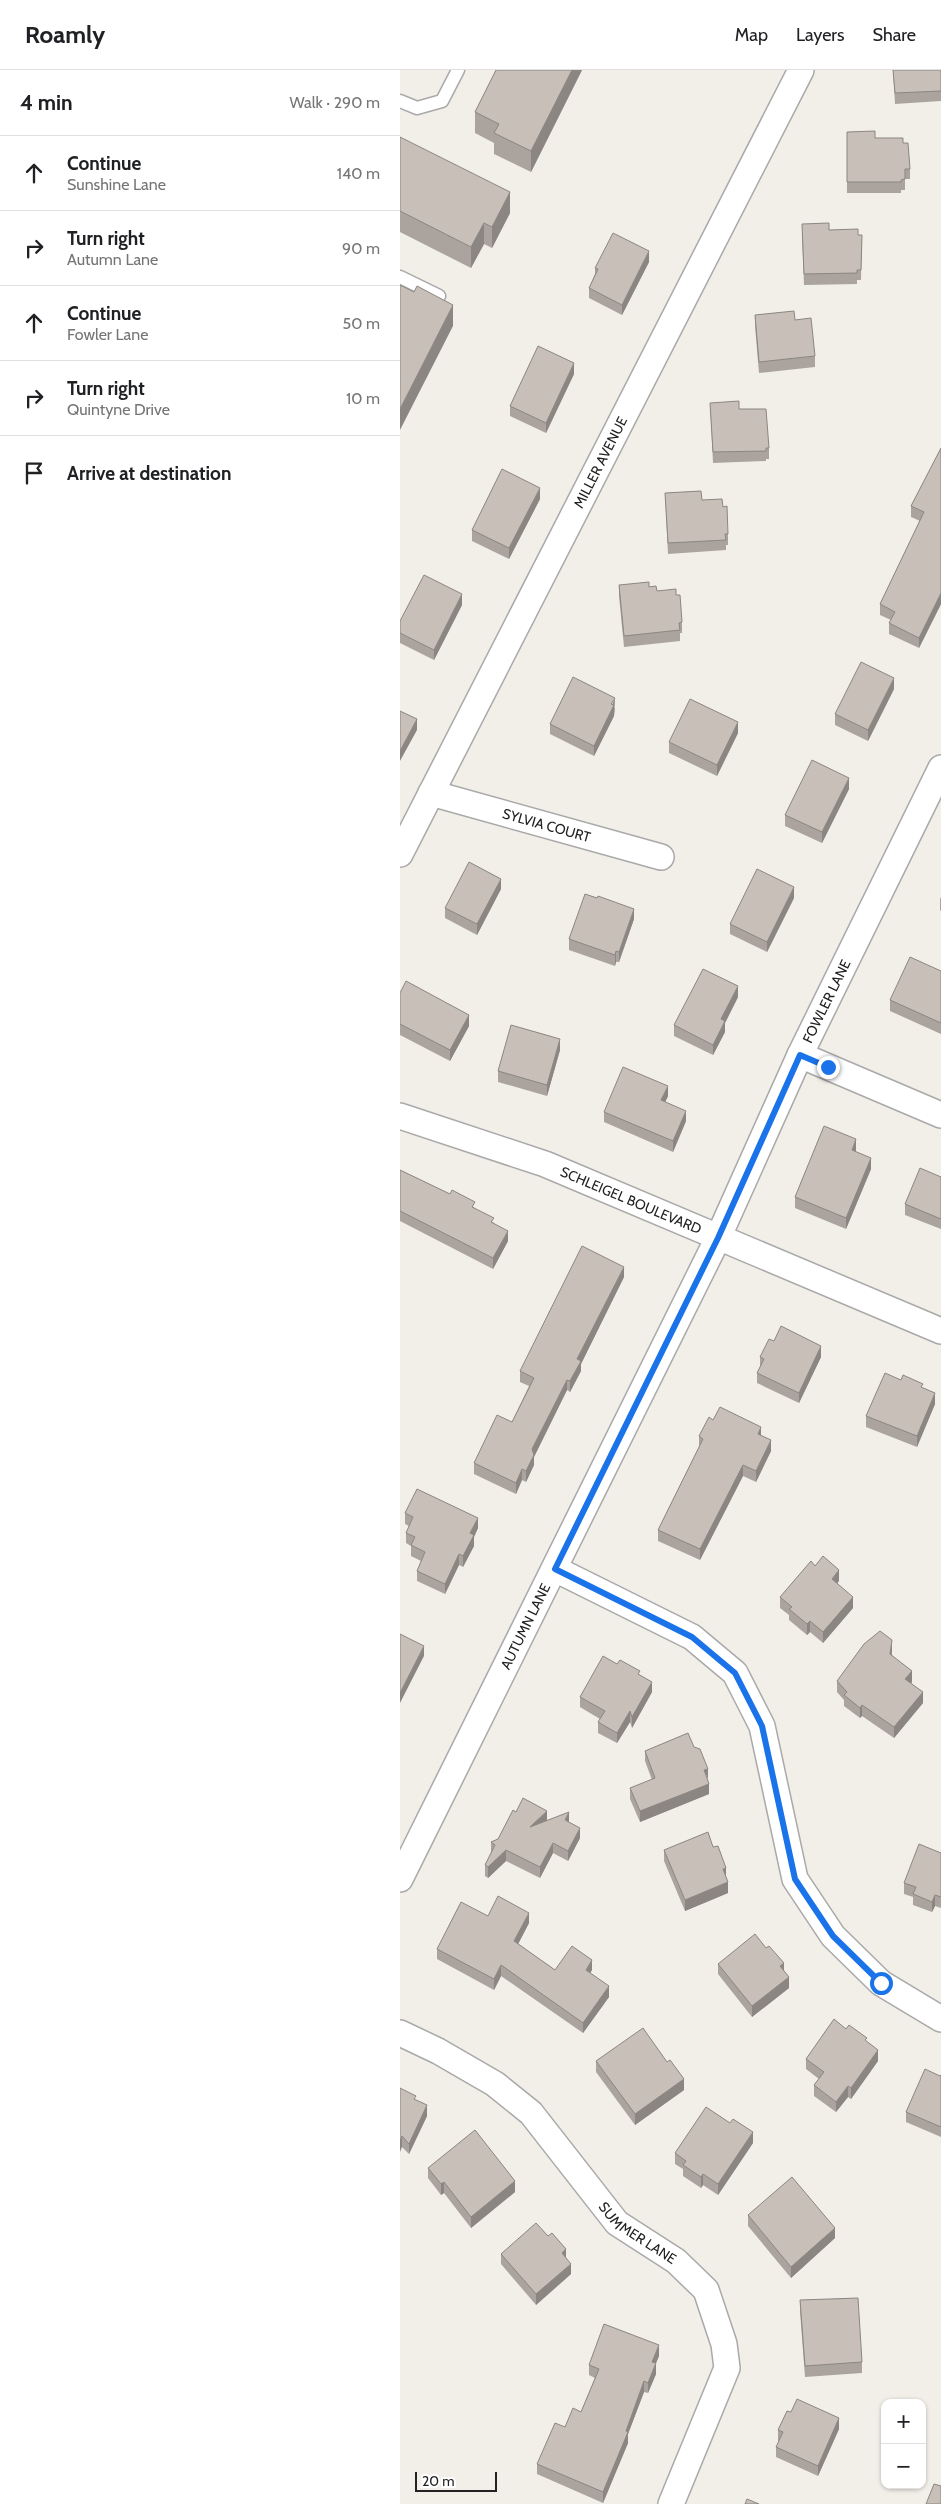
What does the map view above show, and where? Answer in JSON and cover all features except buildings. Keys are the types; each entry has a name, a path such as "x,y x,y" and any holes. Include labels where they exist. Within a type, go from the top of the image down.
{"street":[{"name":"MILLER AVENUE","path":"400,854 801,70"},
{"name":"FOWLER LANE","path":"718,1238 800,1055 941,768"},
{"name":"SYLVIA COURT","path":"431,793 661,858"},
{"path":"800,1055 941,1115"},
{"name":"SCHLEIGEL BOULEVARD","path":"400,1116 545,1164 941,1330"},
{"name":"AUTUMN LANE","path":"400,1878 718,1238"},
{"path":"555,1569 692,1637 735,1673 762,1726 795,1879 833,1936 881,1983 941,2019"},
{"name":"SUMMER LANE","path":"400,2033 438,2051 495,2084 531,2113 617,2222 676,2261 706,2290 724,2344 727,2368 671,2504"}],"lane":[{"path":"400,101 417,108 442,101 458,70"},
{"path":"400,277 439,296"}],"route":[{"path":"828,1067 800,1055 718,1238 555,1569 692,1637 735,1673 762,1726 795,1879 833,1936 881,1983"}]}
